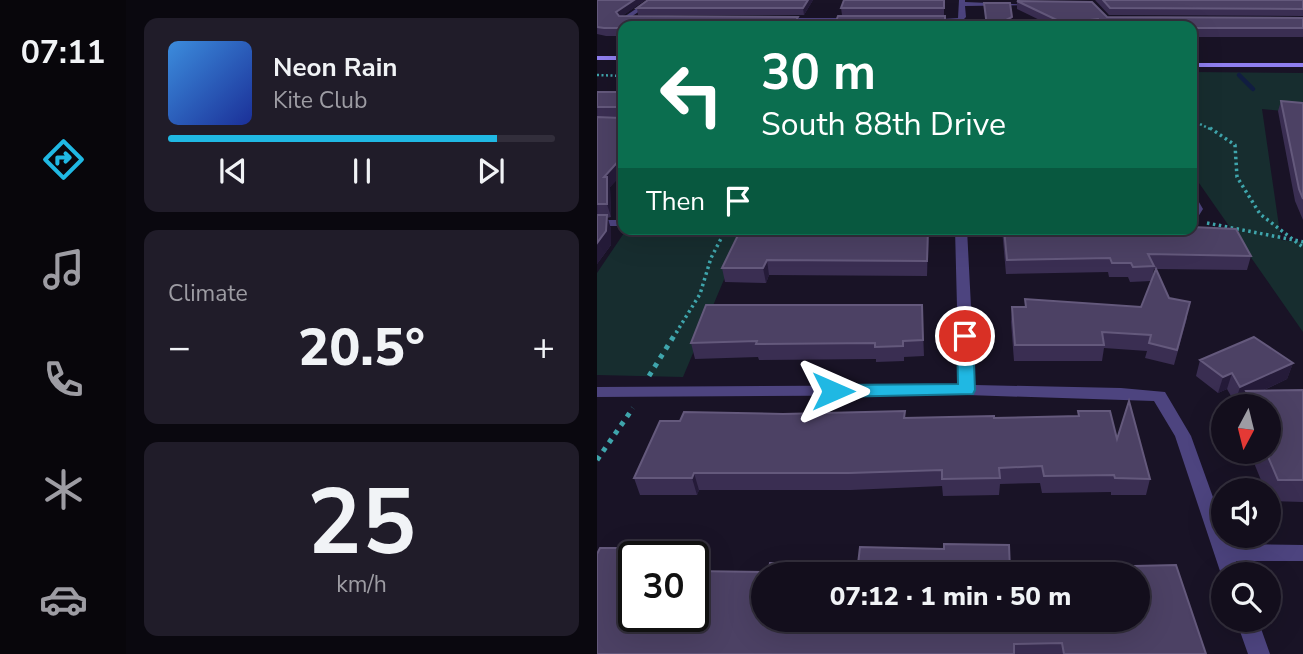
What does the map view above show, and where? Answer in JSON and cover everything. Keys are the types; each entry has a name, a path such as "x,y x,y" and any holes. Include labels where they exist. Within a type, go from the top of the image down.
{"main road":[{"path":"597,58 618,58"},
{"path":"1197,58 1303,58"},
{"path":"597,65 618,65"},
{"path":"1197,65 1303,65"}],"street":[{"path":"639,20 623,20 653,0"},
{"path":"916,20 960,20 963,16 962,2 1041,5"},
{"path":"778,20 791,21"},
{"path":"847,21 861,20"},
{"path":"597,223 618,223"},
{"path":"961,235 967,390"},
{"path":"597,393 967,390 1159,396 1183,436 1227,562"},
{"path":"1223,552 1303,553"},
{"path":"1251,632 1259,654"}],"path":[{"path":"597,75 618,76"},
{"path":"1197,122 1207,125 1235,145 1237,177 1246,193 1260,214 1303,247"},
{"path":"1197,220 1232,230 1261,233 1296,243 1303,242"},
{"path":"597,460 645,392 650,373 700,294 711,258 723,235"}],"green space":[{"path":"1197,72 1303,73 1303,113 1262,109 1281,240 1303,242 1303,332 1197,180"},
{"path":"623,235 743,235 683,377 597,375 597,273"}],"building":[{"path":"597,0 634,0 616,12 619,16 798,17 796,21 618,21 618,28 597,27"},
{"path":"648,0 808,0 803,8 637,8"},
{"path":"844,0 944,0 944,8 841,8"},
{"path":"1103,0 1303,0 1303,9 1110,8"},
{"path":"1017,1 1092,2 1107,17 1303,18 1303,28 1197,28 1197,21 1059,21"},
{"path":"984,3 1010,3 1012,17 1004,21 986,21"},
{"path":"838,16 945,16 945,21 836,21"},
{"path":"597,92 618,92 618,107 597,107"},
{"path":"1281,101 1303,103 1303,199 1299,189"},
{"path":"597,117 618,118 618,162 604,177 607,177 607,204 597,204"},
{"path":"597,215 607,215 606,231 597,243"},
{"path":"1197,227 1236,229 1251,256 1148,254 1154,266 1133,267 1131,263 1112,263 1110,258 1007,260 1005,235 1197,235"},
{"path":"738,235 928,235 927,261 767,260 763,268 722,268"},
{"path":"1156,269 1169,298 1190,302 1177,350 1149,343 1151,335 1102,332 1104,345 1015,345 1012,307 1026,307 1025,299 1141,307"},
{"path":"706,305 922,305 923,340 903,341 903,346 875,347 875,343 691,343"},
{"path":"1254,337 1293,363 1240,387 1232,373 1223,377 1200,360"},
{"path":"1303,390 1303,480 1281,480 1277,478 1271,464 1281,464 1281,394 1248,394 1246,391"},
{"path":"1129,401 1150,479 1115,478 1114,475 1044,476 1042,466 999,468 1000,478 942,479 942,470 694,473 692,478 634,478 660,421 680,421 684,412 783,414 905,411 904,418 994,418 1079,416 1078,411 1110,411 1117,439"},
{"path":"944,544 1009,545 1010,562 858,562 860,547 944,549"},
{"path":"600,548 618,548 618,632 709,632 709,571 751,572 751,632 1150,632 1150,566 1176,565 1206,654 1064,654 1062,643 1014,644 1014,654 597,654 597,554"}],"waterway":[{"path":"1239,75 1253,89"}],"route":[{"path":"833,391 967,390 965,336"}]}
